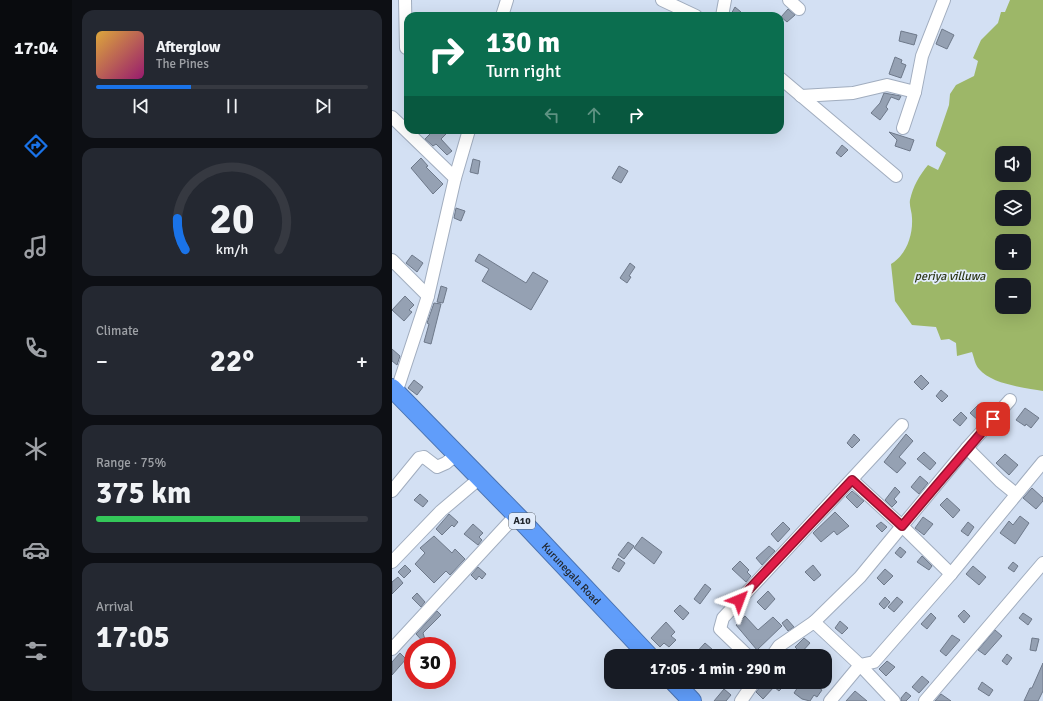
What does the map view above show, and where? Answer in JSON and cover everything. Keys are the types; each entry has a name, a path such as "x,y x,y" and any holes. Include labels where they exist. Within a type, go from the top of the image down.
{"highway":[{"name":"Kurunegala Road","path":"394,390 516,515 642,649"},
{"path":"681,689 692,701"}],"street":[{"path":"405,0 405,12"},
{"path":"503,12 506,0"},
{"path":"662,0 688,12"},
{"path":"723,12 726,0"},
{"path":"789,0 799,9"},
{"path":"903,128 915,92 922,56 944,0"},
{"path":"784,81 896,176"},
{"path":"801,96 853,93 886,85 915,92"},
{"path":"392,118 404,129"},
{"path":"409,134 455,178"},
{"path":"394,390 428,296 455,178 468,134"},
{"path":"392,260 428,296"},
{"path":"777,649 814,622 860,577 967,448 1010,400"},
{"path":"741,649 720,629 723,618 902,425"},
{"path":"967,448 1000,481 1016,494"},
{"path":"392,491 419,458 424,457 437,467 446,463 457,454"},
{"path":"830,701 860,665 874,662 951,574 1043,462"},
{"path":"392,562 441,512 480,478"},
{"path":"852,480 951,574"},
{"path":"392,649 516,515"},
{"path":"925,701 1043,563"},
{"path":"814,622 860,665 894,701"},
{"path":"741,701 749,689"}],"water":[{"name":"periya villuwa","path":"1010,0 1043,0 1043,391 1000,382 984,374 978,367 972,352 957,356 956,343 949,339 941,340 936,327 912,325 895,301 891,264 901,256 910,238 912,216 910,200 913,190 917,181 928,165 938,170 946,153 936,146 936,143 949,105 950,94 956,85 974,76 978,61 973,58 981,40 998,23 1001,12 1005,12"}],"building":[{"path":"735,7 741,12 732,12"},
{"path":"788,9 795,15 787,22 784,20 784,14"},
{"path":"942,29 954,35 947,49 936,44"},
{"path":"901,31 917,35 914,45 899,41"},
{"path":"895,57 902,60 901,63 906,65 901,78 889,74"},
{"path":"884,93 901,96 899,100 891,97 886,107 888,109 880,120 871,113 880,103"},
{"path":"889,132 914,140 910,151 895,146 897,140"},
{"path":"430,134 446,134 441,139 452,151 447,155 436,144 433,146 425,139"},
{"path":"842,145 848,150 841,157 836,153"},
{"path":"421,158 428,166 426,167 443,184 433,194 411,168"},
{"path":"473,159 480,161 478,174 470,172"},
{"path":"619,166 628,171 621,183 612,178"},
{"path":"456,208 465,211 461,221 454,218"},
{"path":"479,254 526,283 533,272 548,281 531,310 482,281 489,269 475,261"},
{"path":"412,255 423,263 417,272 406,263"},
{"path":"630,263 635,267 629,276 631,277 627,283 620,278"},
{"path":"441,286 447,288 443,303 437,302"},
{"path":"405,296 414,305 409,310 412,312 404,321 392,310"},
{"path":"434,303 441,304 431,344 424,342 429,324 427,323"},
{"path":"392,349 400,356 397,365 392,361"},
{"path":"921,375 929,383 922,390 914,382"},
{"path":"414,380 423,387 417,395 408,388"},
{"path":"941,390 948,396 942,402 936,396"},
{"path":"978,405 987,414 980,422 970,413"},
{"path":"1025,408 1039,418 1031,428 1016,420"},
{"path":"961,412 967,418 960,426 953,420"},
{"path":"854,434 860,440 852,448 847,443"},
{"path":"906,434 913,441 899,457 906,463 897,473 884,462"},
{"path":"924,452 936,463 930,470 917,459"},
{"path":"1005,454 1018,465 1009,475 996,463"},
{"path":"920,476 928,483 919,494 911,487"},
{"path":"895,487 900,492 894,499 897,502 892,507 885,500"},
{"path":"1032,488 1043,498 1043,501 1036,509 1023,498"},
{"path":"852,491 864,501 857,508 846,497"},
{"path":"420,494 428,501 423,507 414,500"},
{"path":"947,498 960,510 953,518 940,505"},
{"path":"835,512 849,526 837,535 834,531 821,542 813,533"},
{"path":"449,514 458,522 454,527 452,525 442,535 436,529"},
{"path":"1020,516 1029,523 1015,544 1000,533 1009,521 1013,525"},
{"path":"923,517 933,524 924,535 915,528"},
{"path":"783,522 790,529 778,542 771,534"},
{"path":"881,522 887,527 882,532 876,526"},
{"path":"968,522 974,527 968,536 961,531"},
{"path":"473,524 483,533 479,537 482,540 478,545 464,534"},
{"path":"434,536 452,553 455,549 465,559 450,575 446,571 434,583 415,564 425,553 420,548"},
{"path":"642,537 662,552 654,564 634,548"},
{"path":"628,542 634,546 624,559 618,555"},
{"path":"769,546 775,551 762,565 756,558"},
{"path":"900,547 906,552 901,558 895,553"},
{"path":"922,556 932,566 929,570 917,562"},
{"path":"618,558 625,563 619,572 612,568"},
{"path":"740,561 749,570 747,572 751,576 746,582 732,569"},
{"path":"1013,562 1018,566 1014,572 1008,568"},
{"path":"405,565 411,571 404,578 398,572"},
{"path":"813,565 821,575 814,581 805,572"},
{"path":"973,566 986,577 979,585 966,574"},
{"path":"478,567 486,574 482,579 479,576 476,580 471,575"},
{"path":"885,569 893,576 884,585 877,578"},
{"path":"398,577 403,583 392,594 392,582"},
{"path":"705,584 711,589 700,604 694,599"},
{"path":"768,591 775,599 765,610 757,602"},
{"path":"417,593 425,602 421,607 412,598"},
{"path":"885,597 890,602 884,609 879,604"},
{"path":"897,597 903,602 894,612 888,607"},
{"path":"680,605 689,613 683,620 674,611"},
{"path":"964,610 970,616 964,623 958,616"},
{"path":"437,611 441,615 423,633 424,637 419,637 416,634"},
{"path":"931,613 936,618 927,629 921,624"},
{"path":"1023,613 1032,619 1028,625 1019,618"},
{"path":"745,616 758,630 773,617 782,626 758,649 756,649 736,625"},
{"path":"787,619 794,627 788,631 782,623"},
{"path":"840,621 848,628 842,634 835,628"},
{"path":"666,622 675,632 671,636 676,640 669,647 664,643 660,647 651,638"},
{"path":"995,630 1002,636 985,655 978,650"},
{"path":"952,635 960,640 946,656 940,651"},
{"path":"804,638 810,643 805,649 797,649 795,647"},
{"path":"1032,638 1039,639 1036,651 1030,650"},
{"path":"705,643 712,649 699,649"},
{"path":"400,653 404,657 404,661 392,675 392,662"},
{"path":"1007,654 1012,658 1007,665 1002,661"},
{"path":"887,661 895,667 886,676 879,669"},
{"path":"1043,663 1043,691 1038,701 1024,701 1030,688 1032,688"},
{"path":"922,676 929,682 919,693 912,687"},
{"path":"982,682 993,690 989,696 978,689"},
{"path":"724,689 731,695 726,701 714,701"},
{"path":"758,689 772,689 763,699 756,692"},
{"path":"797,689 822,690 817,697 814,695 810,701 802,699 794,693"},
{"path":"855,691 867,701 846,701"},
{"path":"906,692 911,696 906,701 901,701 901,698"},
{"path":"941,694 951,701 935,701"}],"route":[{"path":"739,600 852,480 902,526 993,419"}]}
